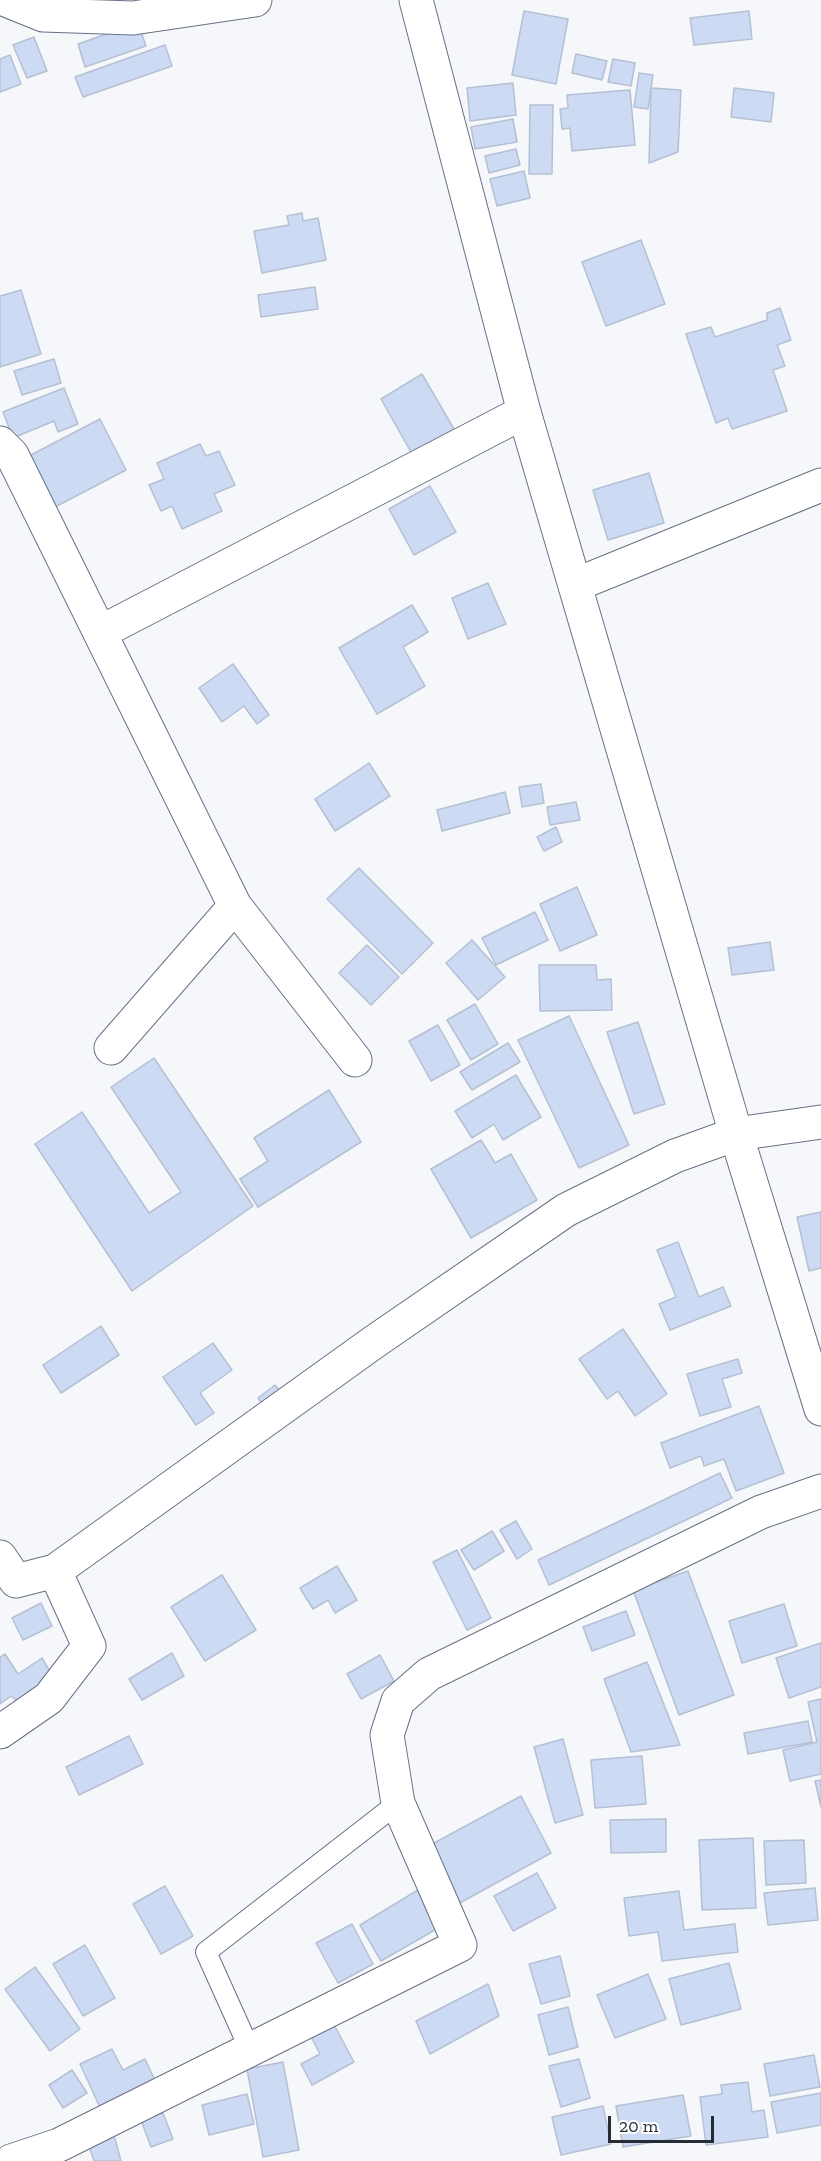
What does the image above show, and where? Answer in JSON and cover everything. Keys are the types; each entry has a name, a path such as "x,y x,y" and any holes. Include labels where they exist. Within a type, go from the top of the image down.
{"street":[{"path":"6,0 43,15 133,18 255,0"},
{"path":"416,0 524,412 736,1134 821,1409"},
{"path":"101,632 524,412"},
{"path":"0,443 12,455 235,906 355,1060"},
{"path":"575,585 821,485"},
{"path":"111,1048 235,906"},
{"path":"0,1557 16,1581 54,1571 374,1341 566,1210 675,1156 736,1134 821,1122"},
{"path":"11,2161 62,2153 250,2050 460,1945 398,1803 387,1735 398,1701 429,1674 761,1512 821,1491"},
{"path":"0,1732 49,1698 89,1646 54,1571"}],"lane":[{"path":"250,2050 206,1952 398,1803"}],"building":[{"path":"524,11 568,19 556,84 512,75"},
{"path":"749,11 752,39 694,45 690,18"},
{"path":"138,23 146,46 85,67 78,44"},
{"path":"34,37 47,71 27,78 13,45"},
{"path":"165,45 172,66 83,97 75,77"},
{"path":"576,54 607,61 602,80 572,73"},
{"path":"10,55 21,84 0,92 0,59"},
{"path":"613,59 635,63 631,86 608,82"},
{"path":"639,73 653,75 648,109 634,107"},
{"path":"513,83 516,115 470,121 467,88"},
{"path":"651,88 681,90 678,152 649,163"},
{"path":"734,88 774,93 771,122 731,117"},
{"path":"630,90 635,145 572,151 570,128 562,129 560,109 568,108 567,95"},
{"path":"530,105 553,105 552,174 529,174"},
{"path":"513,119 517,142 475,149 471,127"},
{"path":"516,149 520,165 489,173 485,156"},
{"path":"524,171 530,198 497,206 490,179"},
{"path":"302,213 303,221 318,218 326,260 262,273 254,231 289,225 287,216"},
{"path":"641,240 665,304 606,326 582,262"},
{"path":"315,287 318,309 261,317 258,295"},
{"path":"21,290 41,354 0,367 0,296"},
{"path":"780,308 791,340 777,345 785,366 773,370 787,411 732,429 728,418 716,423 686,334 711,327 715,337 767,320 767,313"},
{"path":"54,359 61,383 22,395 14,371"},
{"path":"422,374 454,429 412,454 381,399"},
{"path":"64,388 78,424 58,432 54,421 13,438 3,412"},
{"path":"100,419 126,470 55,507 29,456"},
{"path":"200,444 206,456 219,451 235,485 214,494 222,511 182,529 172,506 161,511 149,485 164,479 157,463"},
{"path":"649,473 664,523 608,540 593,490"},
{"path":"430,486 456,532 414,555 389,509"},
{"path":"488,583 506,624 468,639 452,598"},
{"path":"412,605 428,632 403,647 425,686 377,714 339,648"},
{"path":"233,664 269,715 257,724 244,706 222,722 199,688"},
{"path":"369,763 390,796 335,831 315,799"},
{"path":"541,784 544,803 522,807 519,787"},
{"path":"505,792 510,813 442,831 437,810"},
{"path":"576,802 580,820 550,825 547,807"},
{"path":"556,827 562,842 544,851 537,837"},
{"path":"359,868 433,943 402,974 327,899"},
{"path":"577,887 597,935 560,951 540,904"},
{"path":"535,912 548,940 496,965 482,938"},
{"path":"472,940 505,977 478,1000 446,963"},
{"path":"770,942 774,970 732,975 728,948"},
{"path":"367,945 399,977 371,1005 339,973"},
{"path":"539,965 596,965 597,980 611,979 612,1010 540,1011"},
{"path":"475,1004 498,1044 471,1060 447,1020"},
{"path":"569,1016 629,1145 579,1168 518,1040"},
{"path":"638,1022 665,1104 634,1114 607,1032"},
{"path":"438,1025 460,1065 431,1081 409,1041"},
{"path":"508,1043 520,1062 472,1090 460,1072"},
{"path":"154,1058 253,1206 132,1291 35,1144 82,1112 149,1213 181,1192 111,1087"},
{"path":"516,1075 541,1117 503,1140 494,1124 472,1138 455,1111"},
{"path":"329,1090 361,1142 258,1207 240,1179 268,1161 254,1138"},
{"path":"481,1140 495,1163 511,1154 537,1200 471,1238 431,1169"},
{"path":"821,1212 821,1268 809,1271 797,1217"},
{"path":"678,1242 699,1297 723,1287 731,1306 670,1330 659,1304 676,1297 657,1250"},
{"path":"101,1326 119,1355 61,1393 43,1365"},
{"path":"623,1329 667,1394 635,1416 618,1391 607,1399 579,1359"},
{"path":"213,1343 232,1370 200,1393 214,1413 196,1425 163,1377"},
{"path":"738,1359 742,1373 722,1379 731,1407 700,1416 687,1374"},
{"path":"275,1385 284,1396 266,1409 258,1398"},
{"path":"759,1406 784,1473 736,1491 724,1459 704,1466 701,1456 670,1468 661,1443"},
{"path":"720,1473 732,1498 549,1585 538,1560"},
{"path":"516,1521 532,1549 517,1559 500,1530"},
{"path":"492,1531 504,1551 474,1570 461,1550"},
{"path":"457,1550 491,1618 467,1630 433,1562"},
{"path":"337,1566 357,1600 335,1613 328,1600 313,1609 300,1588"},
{"path":"688,1571 734,1695 679,1715 633,1590"},
{"path":"222,1575 256,1630 205,1661 171,1607"},
{"path":"41,1603 52,1626 23,1640 12,1618"},
{"path":"784,1604 797,1646 742,1663 729,1621"},
{"path":"626,1611 635,1635 592,1651 583,1627"},
{"path":"821,1643 821,1687 789,1698 776,1658"},
{"path":"172,1653 184,1676 142,1700 129,1679"},
{"path":"5,1654 18,1674 42,1658 55,1680 20,1703 11,1696 0,1704 0,1657"},
{"path":"380,1655 394,1681 361,1699 347,1674"},
{"path":"647,1662 680,1745 631,1752 604,1679"},
{"path":"821,1699 821,1774 790,1781 783,1750 817,1742 808,1702"},
{"path":"808,1721 812,1742 748,1754 744,1733"},
{"path":"129,1736 143,1764 79,1795 66,1767"},
{"path":"563,1739 583,1815 555,1823 534,1747"},
{"path":"642,1756 646,1804 595,1808 591,1760"},
{"path":"821,1780 821,1807 815,1781"},
{"path":"521,1796 551,1853 456,1905 425,1848"},
{"path":"666,1819 666,1852 611,1853 610,1820"},
{"path":"753,1838 756,1908 702,1910 699,1840"},
{"path":"804,1840 806,1883 766,1885 764,1841"},
{"path":"537,1873 556,1908 513,1931 494,1896"},
{"path":"165,1886 193,1936 161,1954 133,1904"},
{"path":"815,1888 818,1920 768,1925 764,1893"},
{"path":"418,1890 440,1927 381,1961 360,1925"},
{"path":"679,1891 684,1930 735,1924 738,1952 662,1961 658,1932 629,1936 624,1898"},
{"path":"352,1924 373,1964 338,1983 316,1943"},
{"path":"85,1945 115,1998 83,2016 53,1964"},
{"path":"560,1956 570,1996 541,2004 529,1964"},
{"path":"729,1963 741,2009 681,2025 669,1979"},
{"path":"35,1967 80,2029 50,2051 5,1989"},
{"path":"648,1974 666,2019 615,2038 597,1995"},
{"path":"488,1984 499,2016 430,2054 416,2021"},
{"path":"568,2007 578,2047 549,2055 538,2015"},
{"path":"332,2021 354,2062 312,2085 301,2064 320,2054 309,2033"},
{"path":"112,2049 123,2070 145,2059 158,2087 103,2114 80,2064"},
{"path":"814,2055 820,2087 770,2096 764,2064"},
{"path":"579,2059 590,2098 561,2107 549,2066"},
{"path":"283,2062 299,2150 263,2157 247,2069"},
{"path":"72,2070 87,2093 63,2108 49,2085"},
{"path":"748,2082 752,2112 764,2110 768,2137 706,2145 700,2097 722,2094 721,2085"},
{"path":"821,2093 821,2125 777,2133 771,2102"},
{"path":"247,2094 254,2124 209,2135 202,2105"},
{"path":"683,2095 691,2136 623,2147 616,2106"},
{"path":"603,2106 611,2144 561,2155 552,2117"},
{"path":"163,2113 173,2139 151,2147 141,2120"},
{"path":"114,2135 121,2161 94,2161 88,2143"}]}
